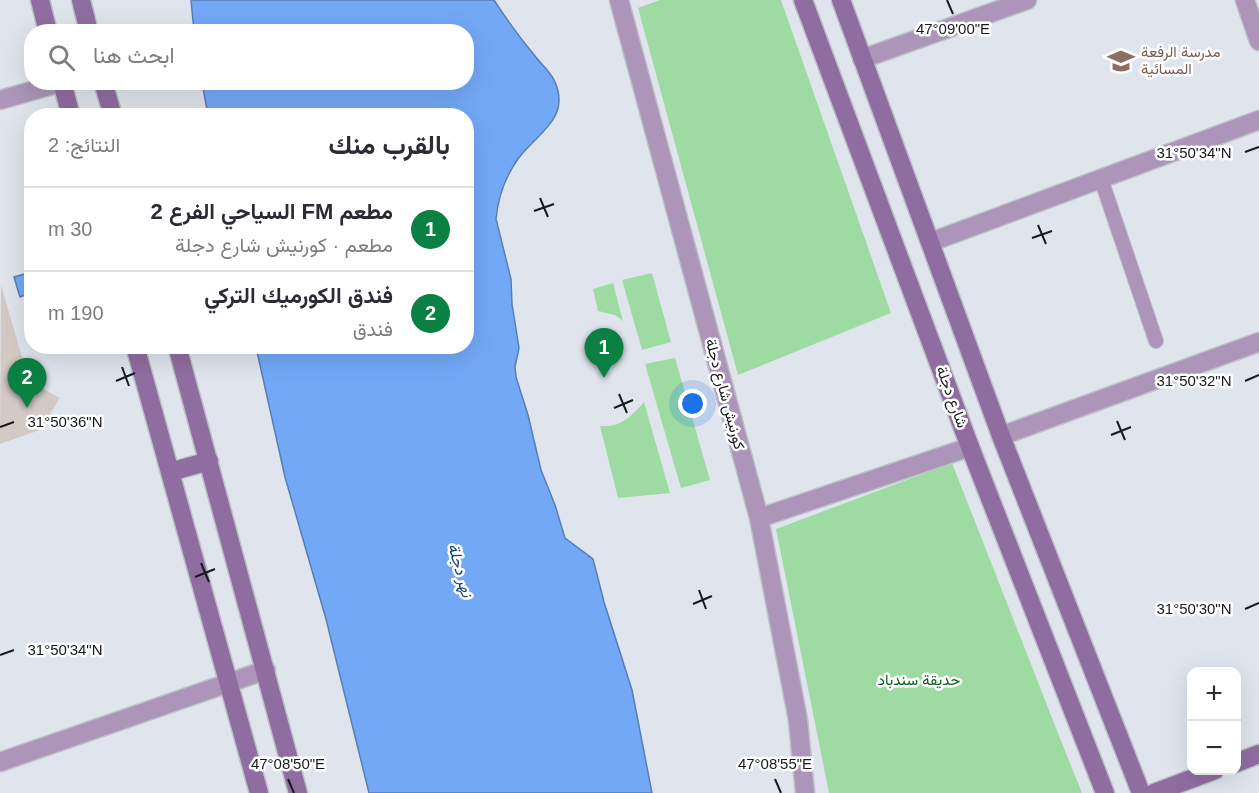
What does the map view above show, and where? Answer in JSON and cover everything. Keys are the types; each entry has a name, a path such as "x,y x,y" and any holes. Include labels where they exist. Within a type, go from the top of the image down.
{"main road":[{"path":"40,0 46,24"},
{"path":"81,0 88,24"},
{"name":"شارع دجلة","path":"804,0 970,447 1104,793"},
{"path":"841,0 1001,436 1141,793"},
{"path":"64,90 69,108"},
{"path":"105,90 111,108"},
{"path":"137,354 259,793"},
{"path":"179,354 298,793"},
{"path":"170,472 209,461"},
{"path":"1241,761 1259,754"},
{"path":"1154,793 1204,775"}],"street":[{"name":"كورنيش شارع دجلة","path":"619,0 759,518 798,720 805,793"},
{"path":"862,59 1028,0"},
{"path":"1245,0 1259,41"},
{"path":"0,100 36,90"},
{"path":"931,242 1259,120"},
{"path":"1001,436 1259,342"},
{"path":"759,518 970,447"},
{"path":"0,762 266,670"}],"lane":[{"path":"1101,179 1156,341"}],"green space":[{"path":"660,0 781,0 891,313 738,375 638,8"},
{"path":"652,273 671,342 642,350 622,280"},
{"path":"613,283 623,321 615,315 598,311 593,289"},
{"path":"675,358 710,480 681,488 645,364"},
{"path":"644,402 670,493 618,498 600,426 620,423"},
{"name":"حديقة سندباد","path":"952,463 1082,793 829,793 776,529"}],"water":[{"name":"نهر دجلة","path":"191,0 494,0 553,78 559,95 555,116 513,166 500,195 496,219 511,279 512,304 519,348 515,367 516,377 541,470 565,538 593,559 632,690 652,793 369,793 326,619 285,477 258,354 474,354 474,108 207,108 203,90 474,90 474,24 193,24"},
{"path":"24,274 24,296 20,297 14,277"}],"building":[{"path":"1,285 29,381 60,398 40,430 0,444"}],"place":[{"name":"مدرسة الرفعة المسائية","path":"1121,61"},
{"name":"مطعم FM السياحي الفرع 2","path":"604,378"},
{"name":"فندق الكورميك التركي","path":"27,408"}]}
